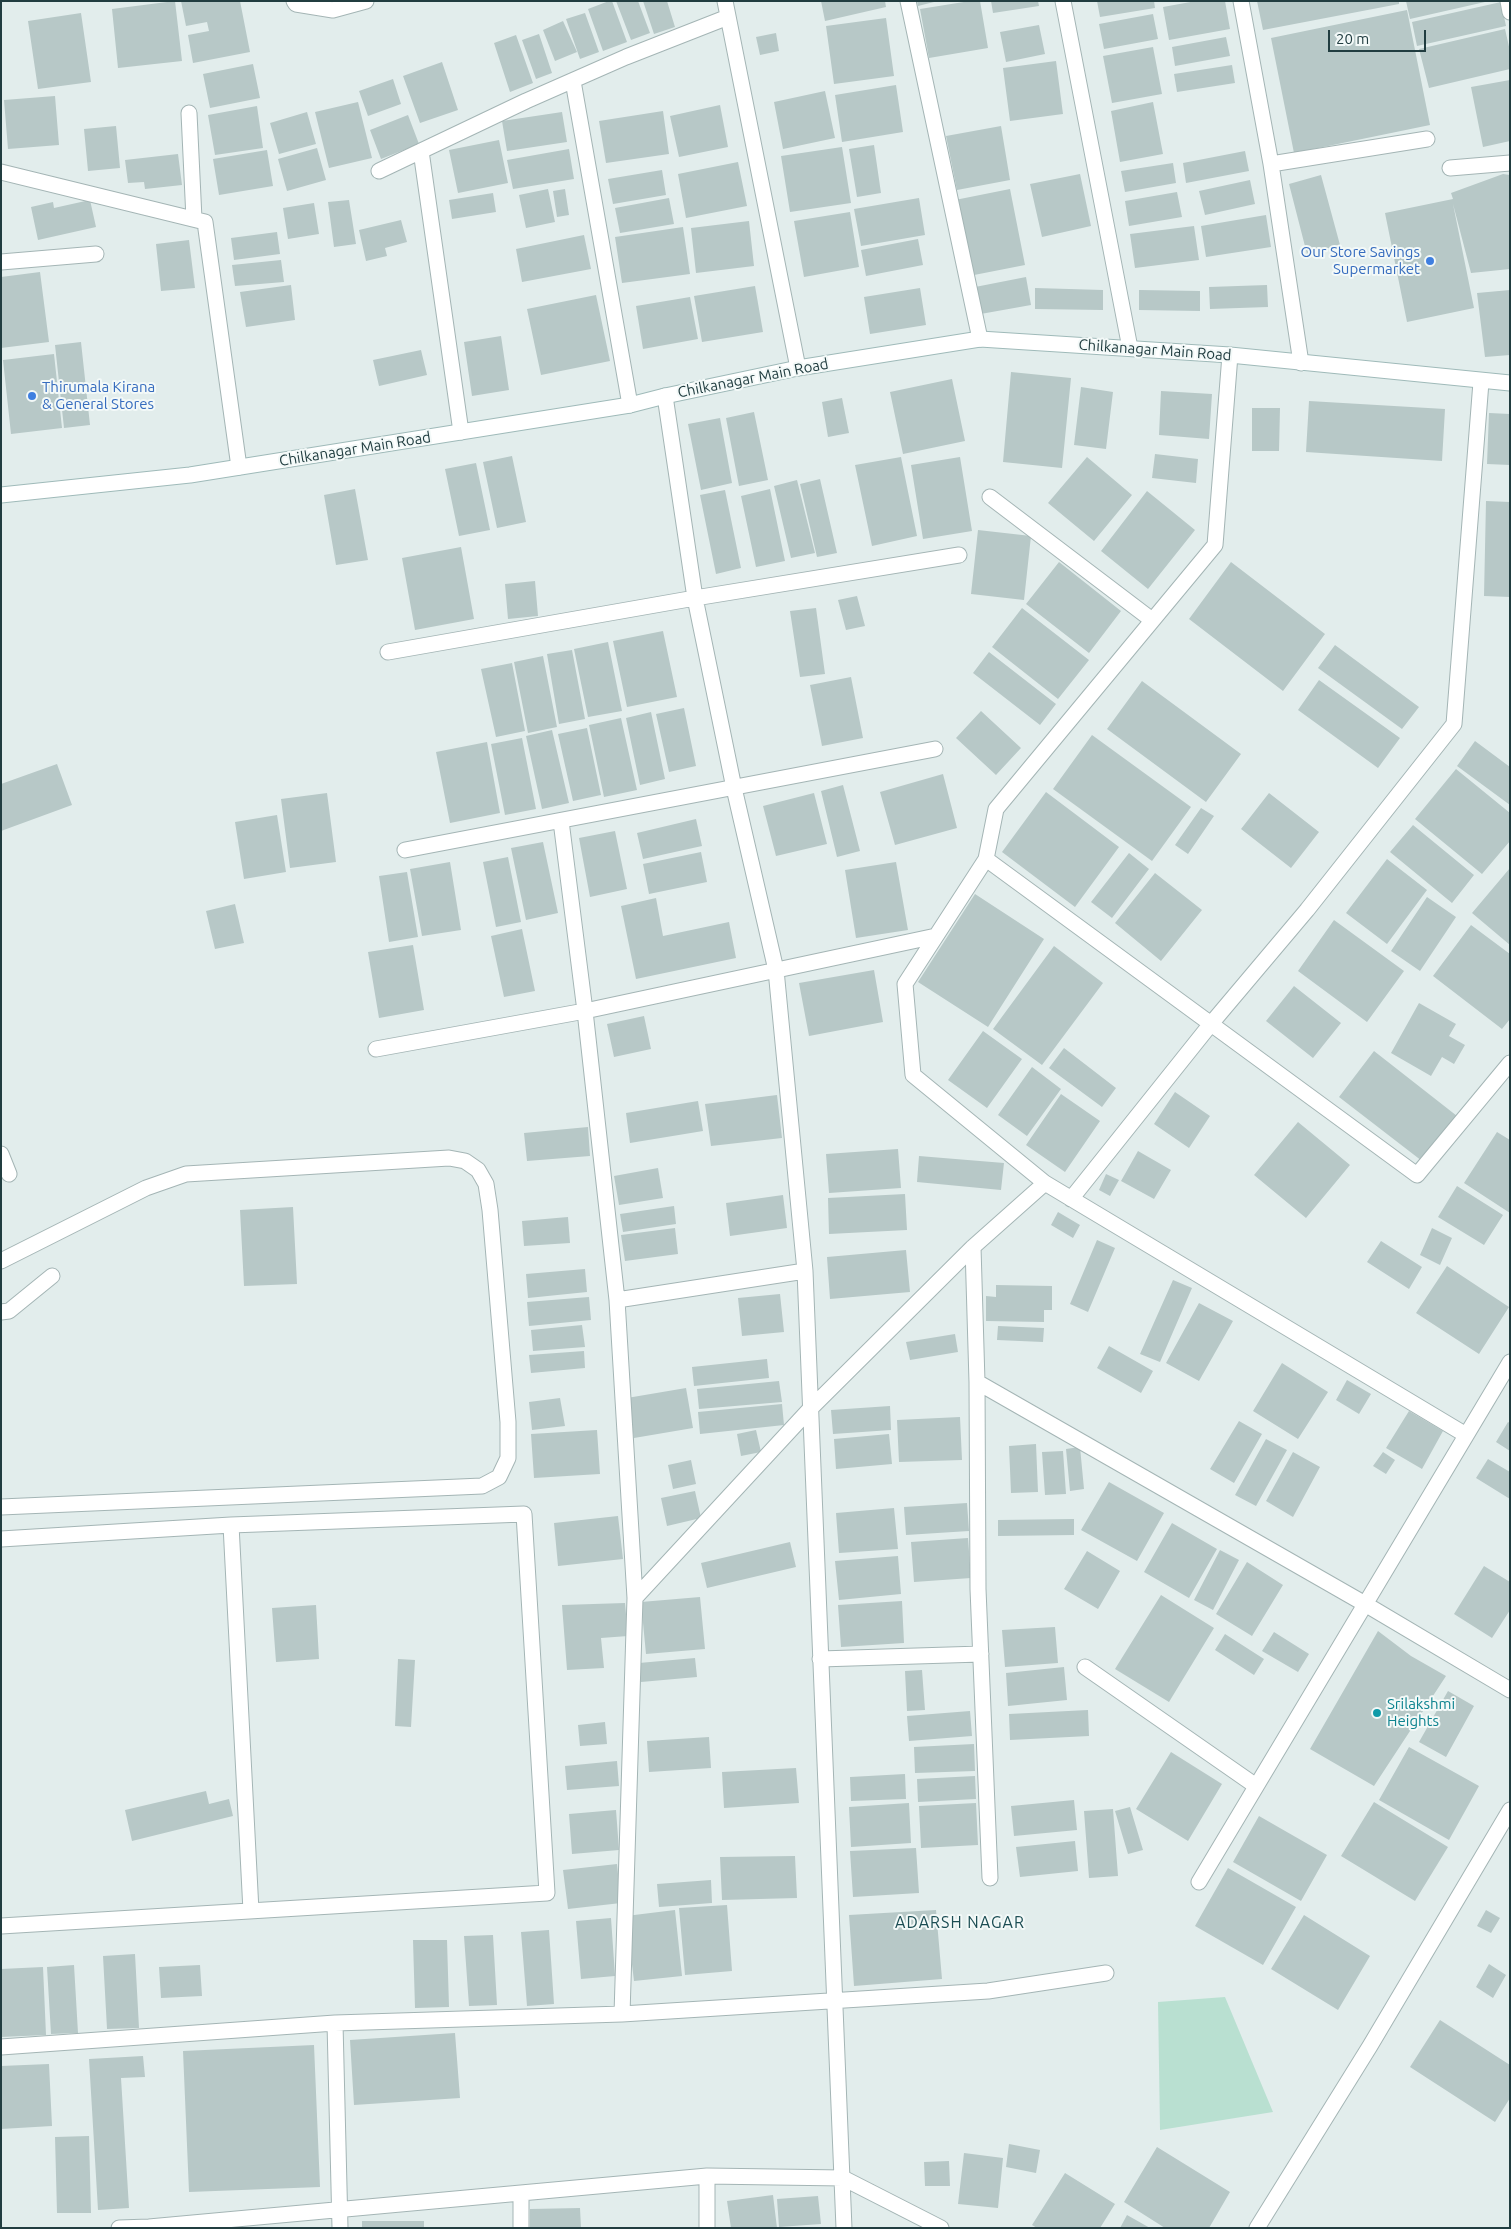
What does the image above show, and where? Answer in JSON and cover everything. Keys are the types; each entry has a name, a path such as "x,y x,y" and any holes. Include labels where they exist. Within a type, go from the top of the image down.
{"street":[{"path":"294,1 296,4 333,10 366,1"},
{"path":"725,1 798,368"},
{"path":"908,1 980,339"},
{"path":"1063,1 1130,348"},
{"path":"1240,1 1271,164 1301,363"},
{"path":"1508,1 1510,12"},
{"path":"379,171 573,81 728,17"},
{"path":"573,81 630,405"},
{"path":"189,113 194,219"},
{"path":"1271,164 1427,139"},
{"path":"421,151 461,432"},
{"path":"1450,168 1510,162"},
{"path":"1,172 206,222 239,467"},
{"path":"1,262 96,254"},
{"name":"Chilkanagar Main Road","path":"1,495 190,475 461,432 630,405 798,368 980,339 1230,355 1481,382 1510,383"},
{"path":"1230,355 1215,545 996,809 986,859 905,984 913,1075 1045,1182 1071,1199 1466,1435"},
{"path":"1071,1199 1210,1025 1307,910 1454,724 1481,382"},
{"path":"665,396 695,598 734,788 776,970 805,1271 809,1410 844,2228"},
{"path":"990,498 1152,620"},
{"path":"388,652 695,598 959,555"},
{"path":"405,850 935,749"},
{"path":"561,821 585,1011 617,1300 634,1598 622,2014"},
{"path":"986,859 1417,1176 1510,1062"},
{"path":"376,1049 585,1011 936,936"},
{"path":"1,1154 9,1174"},
{"path":"1,1261 146,1188 186,1174 449,1158 465,1161 478,1170 486,1184 490,1210 508,1422 508,1458 499,1477 482,1486 1,1507"},
{"path":"634,1598 809,1410 973,1247 1045,1182"},
{"path":"973,1247 977,1382 978,1589 990,1878"},
{"path":"617,1300 805,1271"},
{"path":"1,1312 9,1311 52,1276"},
{"path":"1199,1882 1510,1362"},
{"path":"977,1382 1365,1604 1510,1690"},
{"path":"1,1539 231,1526 524,1514 546,1893 1,1926"},
{"path":"231,1526 251,1911"},
{"path":"820,1659 981,1654"},
{"path":"1085,1667 1256,1786"},
{"path":"1257,2228 1370,2046 1510,1810"},
{"path":"1,2047 335,2024 622,2014 988,1991 1106,1974"},
{"path":"335,2024 340,2228"},
{"path":"707,2176 707,2228"},
{"path":"120,2228 149,2227 707,2176 843,2178 941,2228"},
{"path":"521,2193 521,2228"}],"green space":[{"path":"1225,1997 1273,2112 1160,2130 1158,2002"}],"building":[{"path":"175,1 182,61 118,68 112,9"},
{"path":"181,1 240,1 250,52 193,63 188,35 209,31 207,22 186,26"},
{"path":"612,1 627,42 603,51 588,9"},
{"path":"616,1 638,1 650,33 631,40"},
{"path":"643,1 667,1 675,27 654,34"},
{"path":"821,1 885,1 886,7 825,21"},
{"path":"917,1 934,1 934,2 918,6"},
{"path":"980,1 988,48 929,58 920,9"},
{"path":"991,1 1038,1 1039,6 993,13"},
{"path":"1097,1 1154,1 1155,8 1100,17"},
{"path":"1196,1 1225,1 1230,29 1169,40 1163,7"},
{"path":"1257,1 1399,1 1399,4 1263,30"},
{"path":"1406,1 1485,1 1485,2 1410,19"},
{"path":"1501,2 1506,26 1417,46 1412,22"},
{"path":"1407,10 1430,125 1294,153 1271,38"},
{"path":"81,13 91,82 38,89 28,21"},
{"path":"585,13 599,52 580,59 566,19"},
{"path":"1153,14 1158,39 1104,49 1099,24"},
{"path":"886,18 894,76 834,84 826,26"},
{"path":"563,21 577,52 555,61 543,30"},
{"path":"1039,25 1045,54 1006,62 1000,32"},
{"path":"1505,29 1510,51 1510,69 1429,88 1419,49"},
{"path":"776,33 779,51 760,55 756,37"},
{"path":"539,34 552,73 536,79 522,40"},
{"path":"516,35 533,83 510,92 494,43"},
{"path":"1226,37 1230,56 1175,66 1172,47"},
{"path":"1153,47 1162,94 1112,103 1103,56"},
{"path":"1056,61 1063,114 1010,121 1003,68"},
{"path":"442,62 458,110 420,123 403,76"},
{"path":"253,64 260,98 210,108 203,74"},
{"path":"1232,65 1235,83 1177,92 1174,74"},
{"path":"393,79 401,104 368,116 359,91"},
{"path":"1510,80 1510,141 1483,147 1471,87"},
{"path":"896,85 903,132 842,142 835,95"},
{"path":"825,91 835,138 783,149 774,102"},
{"path":"55,96 59,145 8,149 4,100"},
{"path":"358,102 372,158 329,168 315,112"},
{"path":"1153,102 1163,154 1120,162 1111,111"},
{"path":"720,105 728,147 679,157 670,116"},
{"path":"257,106 263,148 215,155 208,115"},
{"path":"663,111 669,154 606,163 599,121"},
{"path":"307,112 316,144 279,154 270,123"},
{"path":"562,112 567,142 507,151 502,121"},
{"path":"408,115 419,144 381,159 370,130"},
{"path":"116,126 120,168 88,171 84,129"},
{"path":"1001,126 1010,180 957,190 946,136"},
{"path":"499,140 508,183 458,193 449,150"},
{"path":"874,145 881,193 857,197 849,149"},
{"path":"842,147 851,203 790,212 781,156"},
{"path":"317,148 326,180 287,191 278,159"},
{"path":"569,149 574,179 513,189 507,160"},
{"path":"267,150 273,186 219,195 213,159"},
{"path":"1245,151 1249,171 1186,183 1183,163"},
{"path":"178,154 182,185 145,189 144,182 128,183 125,160"},
{"path":"738,162 747,206 686,218 678,174"},
{"path":"1173,163 1176,183 1125,192 1121,171"},
{"path":"662,170 666,195 613,204 608,179"},
{"path":"1080,174 1091,226 1042,237 1030,184"},
{"name":"Our Store Savings Supermarket","path":"1503,174 1510,175 1510,269 1471,273 1453,204 1474,308 1407,322 1385,213 1453,199 1451,193"},
{"path":"1321,175 1340,245 1307,254 1289,184"},
{"path":"1250,180 1255,204 1205,215 1199,191"},
{"path":"548,189 555,222 526,228 519,195"},
{"path":"565,189 569,215 557,217 553,191"},
{"path":"1010,189 1025,265 969,276 955,200"},
{"path":"1177,192 1182,217 1129,226 1125,201"},
{"path":"493,193 496,212 452,219 449,200"},
{"path":"669,198 674,224 620,233 615,208"},
{"path":"919,198 925,235 861,246 854,209"},
{"path":"90,200 96,227 38,240 31,207 53,202 54,208"},
{"path":"349,200 356,244 334,247 328,202"},
{"path":"314,203 319,234 288,239 283,208"},
{"path":"850,212 859,267 804,277 794,221"},
{"path":"1266,215 1271,247 1206,257 1201,226"},
{"path":"401,220 407,242 385,248 387,256 366,261 359,230"},
{"path":"749,221 754,266 696,273 691,228"},
{"path":"1194,226 1199,260 1135,268 1130,234"},
{"path":"683,227 690,274 622,283 615,237"},
{"path":"277,232 280,254 234,260 231,238"},
{"path":"584,235 591,269 522,282 516,249"},
{"path":"918,239 923,265 866,276 861,250"},
{"path":"189,240 195,288 161,291 156,244"},
{"path":"281,260 284,282 235,286 232,265"},
{"path":"40,272 49,342 1,348 1,277"},
{"path":"1026,277 1031,305 975,315 970,288"},
{"path":"291,285 295,320 246,327 240,292"},
{"path":"1267,285 1268,307 1210,309 1209,287"},
{"path":"755,286 763,332 702,342 694,296"},
{"path":"920,288 926,325 870,334 864,297"},
{"path":"1035,288 1103,290 1103,310 1035,309"},
{"path":"1139,290 1200,291 1200,311 1139,310"},
{"path":"1510,290 1510,355 1485,357 1477,293"},
{"path":"596,295 610,361 541,375 527,309"},
{"path":"690,297 698,339 643,349 636,306"},
{"path":"501,336 509,390 472,396 464,342"},
{"path":"81,342 90,425 64,428 55,345"},
{"path":"421,350 427,375 379,386 373,360"},
{"path":"54,354 62,428 11,434 3,360"},
{"path":"1011,372 1071,378 1062,468 1003,462"},
{"path":"952,379 965,441 903,454 890,392"},
{"path":"1081,387 1113,392 1106,449 1074,445"},
{"path":"1161,391 1212,394 1209,439 1159,435"},
{"path":"842,398 849,433 828,437 822,402"},
{"path":"1309,401 1445,409 1442,461 1306,452"},
{"path":"1252,408 1280,408 1279,451 1252,451"},
{"path":"754,412 768,480 739,486 726,418"},
{"path":"1489,413 1510,414 1510,465 1487,464"},
{"path":"720,418 732,483 701,490 688,424"},
{"path":"1155,454 1198,459 1196,483 1152,478"},
{"path":"512,456 526,522 497,528 483,462"},
{"path":"901,457 917,536 872,546 855,465"},
{"path":"960,457 972,531 923,539 911,465"},
{"path":"1087,457 1132,495 1094,541 1048,503"},
{"path":"476,463 490,530 459,536 445,469"},
{"path":"820,479 837,553 817,557 800,484"},
{"path":"797,480 815,553 791,558 774,486"},
{"path":"355,489 368,560 336,565 324,495"},
{"path":"770,489 785,561 756,567 741,496"},
{"path":"725,490 741,568 716,574 700,495"},
{"path":"1147,491 1195,530 1148,589 1101,551"},
{"path":"1486,501 1510,502 1510,597 1484,596"},
{"path":"978,530 1031,536 1024,600 971,594"},
{"path":"461,547 474,619 415,630 402,558"},
{"path":"1059,562 1121,611 1089,653 1026,604"},
{"path":"1231,562 1325,634 1283,691 1189,619"},
{"path":"535,581 538,616 508,619 505,584"},
{"path":"857,596 865,626 846,630 838,600"},
{"path":"816,608 825,674 800,677 790,611"},
{"path":"1022,608 1089,660 1058,699 992,647"},
{"path":"663,631 677,697 627,707 613,641"},
{"path":"608,642 622,711 588,717 574,649"},
{"path":"1335,645 1419,707 1402,729 1318,668"},
{"path":"572,650 585,719 559,724 547,654"},
{"path":"989,652 1056,704 1040,725 973,673"},
{"path":"543,656 557,727 528,733 514,662"},
{"path":"512,663 525,731 496,737 481,669"},
{"path":"851,677 863,738 822,746 810,685"},
{"path":"1319,680 1400,738 1378,768 1298,710"},
{"path":"1142,681 1241,754 1206,802 1107,729"},
{"path":"684,708 696,766 669,772 656,714"},
{"path":"981,711 1021,748 996,775 956,738"},
{"path":"651,712 665,779 640,785 626,718"},
{"path":"621,718 637,790 604,797 589,725"},
{"path":"587,728 601,795 573,801 558,734"},
{"path":"552,730 569,803 542,809 526,736"},
{"path":"1092,735 1191,807 1152,861 1053,789"},
{"path":"522,738 536,809 505,815 491,744"},
{"path":"1475,741 1510,767 1510,805 1457,766"},
{"path":"487,742 500,813 450,823 436,752"},
{"path":"57,764 72,805 1,831 1,784"},
{"path":"1456,769 1510,813 1510,841 1482,874 1415,819"},
{"path":"943,774 957,828 895,845 880,792"},
{"path":"843,785 860,851 837,857 821,791"},
{"path":"1046,792 1119,847 1075,907 1002,852"},
{"path":"327,793 336,862 290,868 281,799"},
{"path":"814,793 827,844 776,856 763,806"},
{"path":"1269,793 1319,832 1291,868 1241,829"},
{"path":"1201,808 1214,816 1188,854 1175,845"},
{"path":"277,815 286,872 244,879 235,822"},
{"path":"696,819 702,846 643,859 637,833"},
{"path":"1413,825 1474,875 1452,903 1390,852"},
{"path":"615,831 627,889 590,897 579,838"},
{"path":"543,842 558,913 526,920 511,848"},
{"path":"701,852 707,882 649,894 643,864"},
{"path":"1129,853 1149,869 1112,918 1091,902"},
{"path":"508,857 521,922 496,927 483,862"},
{"path":"1387,859 1427,890 1387,944 1346,913"},
{"path":"450,862 461,930 422,936 410,869"},
{"path":"896,862 908,930 856,938 845,870"},
{"path":"1510,868 1510,945 1472,913"},
{"path":"407,872 418,937 389,942 379,876"},
{"path":"1155,873 1202,910 1161,961 1115,923"},
{"path":"975,894 1044,939 988,1027 918,982"},
{"path":"1427,897 1456,917 1420,971 1391,951"},
{"path":"656,898 663,936 729,922 736,958 636,979 621,906"},
{"path":"235,904 244,943 215,949 206,911"},
{"path":"1334,920 1404,971 1367,1022 1298,971"},
{"path":"1471,925 1510,954 1510,1019 1502,1029 1433,976"},
{"path":"522,929 535,991 504,997 491,936"},
{"path":"413,945 424,1010 379,1018 368,952"},
{"path":"1054,946 1103,983 1042,1065 993,1029"},
{"path":"874,970 883,1022 809,1036 799,983"},
{"path":"1294,986 1341,1023 1313,1058 1266,1021"},
{"path":"1419,1003 1456,1024 1449,1036 1465,1045 1454,1064 1442,1057 1431,1076 1391,1053"},
{"path":"644,1016 651,1049 614,1057 607,1024"},
{"path":"983,1031 1022,1059 987,1108 948,1080"},
{"path":"1064,1048 1116,1088 1102,1107 1049,1068"},
{"path":"1374,1051 1457,1116 1422,1161 1339,1097"},
{"path":"1032,1067 1061,1089 1027,1136 998,1115"},
{"path":"1175,1092 1210,1116 1189,1148 1154,1124"},
{"path":"1061,1094 1100,1121 1065,1172 1026,1145"},
{"path":"777,1095 782,1138 711,1146 705,1104"},
{"path":"698,1101 703,1131 630,1143 626,1113"},
{"path":"1298,1122 1350,1165 1306,1218 1254,1175"},
{"path":"588,1127 590,1156 527,1161 524,1133"},
{"path":"1497,1132 1510,1140 1510,1213 1464,1183"},
{"path":"898,1149 901,1188 829,1193 826,1154"},
{"path":"1138,1151 1171,1170 1154,1199 1121,1181"},
{"path":"919,1156 1004,1163 1001,1190 917,1182"},
{"path":"658,1168 663,1198 619,1205 614,1176"},
{"path":"1106,1174 1119,1180 1110,1196 1099,1190"},
{"path":"1457,1186 1503,1215 1484,1245 1438,1217"},
{"path":"905,1194 907,1230 829,1234 828,1198"},
{"path":"783,1195 787,1228 730,1236 726,1203"},
{"path":"674,1206 676,1224 623,1232 620,1214"},
{"path":"293,1207 297,1284 244,1286 240,1210"},
{"path":"1058,1212 1080,1225 1073,1238 1051,1225"},
{"path":"568,1217 570,1243 524,1246 522,1221"},
{"path":"675,1228 678,1254 625,1261 621,1235"},
{"path":"1432,1228 1452,1238 1440,1265 1420,1255"},
{"path":"1097,1240 1115,1248 1088,1312 1070,1304"},
{"path":"1381,1241 1422,1267 1409,1289 1367,1262"},
{"path":"906,1250 910,1292 830,1299 827,1257"},
{"path":"1447,1266 1509,1307 1479,1354 1416,1313"},
{"path":"585,1269 587,1292 528,1298 526,1274"},
{"path":"1173,1280 1192,1288 1160,1362 1140,1354"},
{"path":"996,1285 1052,1286 1052,1310 1044,1310 1044,1322 986,1321 986,1296 996,1297"},
{"path":"780,1294 784,1332 742,1336 738,1298"},
{"path":"589,1297 591,1320 529,1326 527,1302"},
{"path":"1199,1303 1233,1321 1199,1381 1166,1363"},
{"path":"582,1325 585,1347 533,1351 531,1330"},
{"path":"998,1326 1044,1328 1043,1342 997,1340"},
{"path":"955,1334 958,1352 910,1360 906,1342"},
{"path":"1109,1346 1153,1371 1141,1393 1097,1368"},
{"path":"584,1351 585,1368 531,1373 529,1355"},
{"path":"767,1359 769,1378 694,1386 692,1367"},
{"path":"1282,1363 1328,1392 1298,1439 1253,1411"},
{"path":"1347,1380 1371,1394 1359,1414 1336,1400"},
{"path":"779,1381 782,1402 699,1409 697,1389"},
{"path":"686,1388 693,1428 634,1438 627,1398"},
{"path":"560,1398 565,1426 532,1430 529,1402"},
{"path":"782,1404 784,1425 700,1434 698,1412"},
{"path":"890,1406 891,1430 833,1434 831,1410"},
{"path":"1409,1411 1443,1431 1422,1469 1386,1448"},
{"path":"960,1417 962,1460 899,1462 897,1420"},
{"path":"1239,1421 1262,1434 1234,1483 1210,1469"},
{"path":"1508,1422 1510,1423 1510,1451 1496,1442"},
{"path":"597,1430 600,1474 534,1478 531,1434"},
{"path":"756,1430 761,1452 741,1456 737,1434"},
{"path":"889,1434 892,1464 836,1469 834,1439"},
{"path":"1266,1439 1287,1450 1256,1506 1235,1495"},
{"path":"1036,1444 1038,1492 1011,1493 1009,1446"},
{"path":"1080,1447 1084,1489 1070,1491 1066,1449"},
{"path":"1063,1451 1066,1494 1045,1495 1042,1452"},
{"path":"1293,1452 1320,1467 1293,1517 1266,1501"},
{"path":"1383,1452 1395,1460 1386,1474 1373,1466"},
{"path":"1488,1459 1510,1472 1510,1499 1476,1478"},
{"path":"691,1460 696,1484 673,1489 668,1465"},
{"path":"1109,1482 1164,1513 1137,1561 1081,1530"},
{"path":"695,1491 701,1518 667,1526 661,1498"},
{"path":"967,1503 969,1531 906,1535 904,1507"},
{"path":"894,1508 898,1549 839,1553 836,1513"},
{"path":"618,1516 623,1559 558,1566 554,1523"},
{"path":"1074,1519 1074,1535 998,1536 998,1520"},
{"path":"1172,1523 1217,1549 1189,1598 1144,1572"},
{"path":"968,1538 971,1578 914,1582 911,1542"},
{"path":"790,1542 796,1567 707,1588 701,1563"},
{"path":"1220,1550 1239,1560 1213,1610 1194,1600"},
{"path":"1087,1551 1120,1571 1098,1609 1064,1589"},
{"path":"898,1556 901,1594 839,1600 835,1561"},
{"path":"1247,1562 1283,1585 1252,1636 1216,1614"},
{"path":"1484,1566 1510,1582 1510,1610 1492,1638 1454,1614"},
{"path":"1161,1595 1214,1628 1169,1702 1115,1669"},
{"path":"700,1597 705,1649 646,1654 641,1602"},
{"path":"902,1601 904,1643 841,1647 838,1605"},
{"path":"625,1603 628,1636 601,1638 604,1668 567,1670 562,1605"},
{"path":"316,1605 319,1659 276,1662 272,1608"},
{"path":"1055,1627 1058,1663 1005,1667 1002,1630"},
{"name":"Srilakshmi Heights","path":"1378,1631 1411,1656 1446,1676 1374,1786 1310,1749"},
{"path":"1274,1632 1309,1654 1298,1672 1262,1651"},
{"path":"1225,1634 1264,1659 1254,1675 1215,1650"},
{"path":"695,1658 697,1677 641,1682 639,1663"},
{"path":"398,1659 415,1660 411,1727 395,1726"},
{"path":"1064,1667 1067,1700 1008,1706 1006,1673"},
{"path":"922,1670 925,1710 907,1711 905,1671"},
{"path":"1448,1691 1474,1706 1446,1757 1419,1742"},
{"path":"1088,1710 1089,1736 1010,1740 1009,1714"},
{"path":"970,1711 972,1736 909,1741 907,1716"},
{"path":"605,1722 607,1744 580,1746 578,1725"},
{"path":"709,1737 711,1768 649,1772 647,1741"},
{"path":"974,1744 975,1771 915,1773 914,1747"},
{"path":"1409,1747 1479,1786 1449,1840 1379,1800"},
{"path":"1171,1752 1222,1784 1188,1841 1136,1809"},
{"path":"617,1761 619,1786 567,1790 565,1766"},
{"path":"796,1768 799,1803 724,1808 722,1772"},
{"path":"905,1774 906,1799 851,1801 850,1777"},
{"path":"975,1776 976,1799 918,1802 917,1779"},
{"path":"206,1791 209,1804 229,1799 233,1816 132,1841 125,1810"},
{"path":"1074,1800 1077,1830 1014,1836 1011,1806"},
{"path":"1374,1802 1448,1847 1415,1901 1341,1856"},
{"path":"909,1803 911,1843 851,1847 849,1807"},
{"path":"976,1803 978,1845 921,1848 919,1806"},
{"path":"1130,1807 1143,1850 1128,1854 1115,1811"},
{"path":"1113,1809 1118,1876 1089,1878 1084,1811"},
{"path":"616,1810 619,1850 572,1854 569,1814"},
{"path":"1259,1816 1327,1855 1301,1901 1233,1862"},
{"path":"1075,1841 1078,1871 1020,1877 1016,1847"},
{"path":"916,1848 919,1893 853,1897 850,1851"},
{"path":"795,1856 797,1898 722,1900 720,1857"},
{"path":"617,1864 621,1903 568,1909 563,1870"},
{"path":"1228,1868 1296,1907 1263,1965 1195,1926"},
{"path":"711,1880 712,1903 659,1907 657,1884"},
{"path":"727,1905 732,1971 685,1975 679,1908"},
{"path":"675,1910 682,1976 634,1981 626,1916"},
{"path":"936,1910 942,1979 854,1986 849,1915"},
{"path":"1486,1910 1500,1918 1491,1933 1477,1926"},
{"path":"1304,1915 1370,1956 1338,2010 1271,1969"},
{"path":"611,1918 615,1976 581,1979 576,1921"},
{"path":"549,1930 554,2004 527,2006 521,1932"},
{"path":"493,1935 497,2005 469,2006 464,1936"},
{"path":"413,1940 447,1940 449,2007 415,2008"},
{"path":"135,1954 139,2028 107,2029 103,1956"},
{"path":"1489,1964 1506,1975 1493,1998 1476,1987"},
{"path":"74,1965 78,2033 51,2034 47,1967"},
{"path":"200,1965 202,1996 161,1998 159,1967"},
{"path":"43,1967 46,2035 1,2037 1,1969"},
{"path":"1440,2020 1510,2065 1510,2098 1495,2122 1410,2067"},
{"path":"455,2033 460,2098 354,2105 350,2040"},
{"path":"314,2045 320,2187 189,2192 183,2051"},
{"path":"143,2056 145,2077 121,2078 129,2208 98,2210 89,2059"},
{"path":"49,2064 52,2126 1,2129 1,2066"},
{"path":"89,2136 91,2213 57,2213 55,2137"},
{"path":"1009,2144 1040,2150 1036,2173 1006,2167"},
{"path":"1157,2147 1230,2192 1209,2228 1165,2228 1124,2202"},
{"path":"964,2153 1003,2158 998,2208 958,2204"},
{"path":"949,2161 950,2186 925,2186 924,2162"},
{"path":"1065,2173 1115,2204 1100,2228 1037,2228 1032,2225"},
{"path":"773,2195 777,2228 731,2228 727,2201"},
{"path":"818,2196 821,2224 779,2227 777,2199"},
{"path":"580,2208 581,2228 530,2228 530,2209"},
{"path":"1127,2215 1150,2228 1120,2228"},
{"path":"362,2221 424,2221 424,2228 362,2228"}],"place":[{"name":"Our Store Savings Supermarket","path":"1430,261"},
{"name":"Thirumala Kirana & General Stores","path":"32,396"},
{"name":"Srilakshmi Heights","path":"1377,1713"}],"district":[{"name":"ADARSH NAGAR","path":"960,1923"}]}
